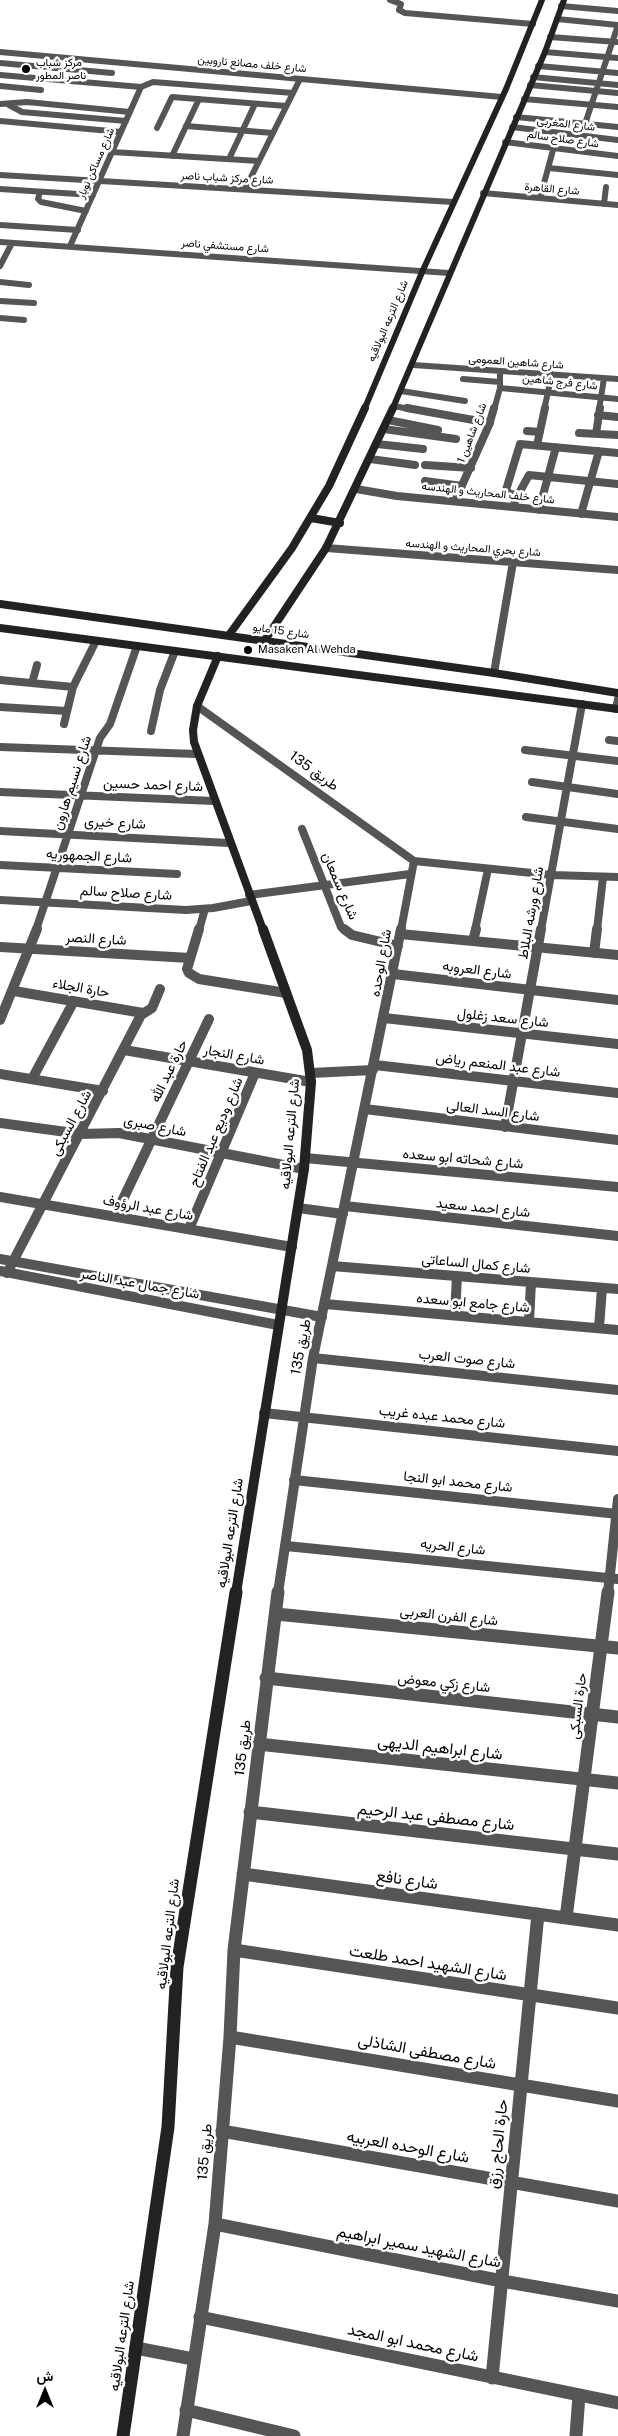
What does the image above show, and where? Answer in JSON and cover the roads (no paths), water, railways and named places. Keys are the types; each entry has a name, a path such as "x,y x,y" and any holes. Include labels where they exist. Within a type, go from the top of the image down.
{"street":[{"path":"390,0 399,2 401,4 399,10 405,13 533,24"},
{"name":"شارع الترعه البولاقيه","path":"229,635 262,592 311,518 354,431 453,202 502,97 542,0"},
{"path":"265,640 326,548 370,460 413,365 449,273 545,52 562,3 618,11"},
{"path":"557,19 618,25 615,42 607,57 585,124"},
{"path":"550,37 615,42"},
{"name":"شارع خلف مصانع ناروبين","path":"0,52 502,97"},
{"path":"545,52 618,58"},
{"path":"60,68 68,58"},
{"path":"105,84 119,62"},
{"path":"0,63 112,73"},
{"path":"538,66 618,73"},
{"path":"178,84 186,68"},
{"path":"228,102 243,74"},
{"path":"0,75 141,87 153,82 293,94"},
{"path":"533,77 618,85"},
{"path":"244,189 300,79"},
{"path":"530,85 618,93"},
{"path":"0,86 41,90"},
{"name":"شارع مساكن نوبار","path":"70,246 141,87"},
{"path":"157,128 170,98 286,106"},
{"path":"524,98 618,107"},
{"path":"172,156 199,100"},
{"path":"0,104 9,105 27,102 130,112"},
{"path":"229,159 256,104"},
{"path":"9,105 14,110 22,112 126,122"},
{"path":"516,117 618,127"},
{"path":"0,121 121,132"},
{"path":"186,126 273,133"},
{"name":"شارع المغربى","path":"512,127 618,140"},
{"name":"شارع صلاح سالم","path":"505,142 593,155 618,156"},
{"path":"540,198 553,150"},
{"path":"112,152 259,161"},
{"path":"589,173 593,155"},
{"path":"548,168 618,175"},
{"name":"شارع مركز شباب ناصر","path":"0,174 453,202"},
{"path":"604,204 606,187"},
{"path":"0,189 93,195"},
{"path":"40,192 38,200 41,202 86,211"},
{"name":"شارع القاهرة","path":"484,193 591,200 604,204 618,205"},
{"path":"0,225 78,230"},
{"name":"شارع مستشفي ناصر","path":"0,242 449,273"},
{"path":"0,266 12,243"},
{"path":"0,282 29,285"},
{"path":"0,301 34,303"},
{"path":"0,318 24,320"},
{"name":"شارع شاهين العمومى","path":"413,365 618,379"},
{"path":"442,376 444,367"},
{"name":"شارع شاهين 1","path":"455,502 490,423 500,385 500,371"},
{"path":"537,445 552,374"},
{"path":"596,434 604,378"},
{"name":"شارع فرج شاهين","path":"463,379 618,399"},
{"path":"401,391 465,400"},
{"path":"394,406 490,423"},
{"path":"598,416 618,417"},
{"path":"388,420 438,430"},
{"path":"384,429 456,440"},
{"path":"527,431 540,432"},
{"path":"578,432 618,435"},
{"path":"377,444 423,449"},
{"path":"518,495 510,494 506,491 520,444 618,453"},
{"path":"539,510 550,478 556,447"},
{"path":"582,514 599,451"},
{"path":"370,460 415,465"},
{"path":"425,466 443,467 453,465 470,468"},
{"path":"513,507 527,476 618,484"},
{"path":"425,481 462,486"},
{"name":"شارع خلف المحاريث و الهندسه","path":"356,489 455,502 618,517"},
{"path":"311,518 340,523"},
{"name":"شارع بحري المحاريث و الهندسه","path":"326,548 618,570"},
{"path":"494,673 513,562"},
{"name":"شارع 15 مايو","path":"0,604 265,640 618,692"},
{"path":"0,628 617,709 618,699"},
{"path":"64,724 73,687 96,641"},
{"name":"شارع نسيم هارون","path":"0,1020 14,991 30,949 102,734 110,724 138,646"},
{"path":"151,731 160,690 175,651"},
{"name":"شارع الترعه البولاقيه","path":"123,2436 168,2127 177,1967 298,1208 304,1163 311,1077 307,1050 196,754 193,730 197,706 218,656"},
{"path":"32,683 37,665"},
{"path":"0,680 73,687"},
{"name":"شارع ورشه البلاط","path":"505,1127 582,704"},
{"name":"طريق 135","path":"197,706 414,861"},
{"path":"0,707 67,711"},
{"path":"0,747 196,754"},
{"path":"525,750 618,761"},
{"path":"532,782 618,794"},
{"name":"شارع احمد حسين","path":"0,792 214,801"},
{"path":"526,818 618,829"},
{"name":"شارع سمعان","path":"302,829 339,924 344,931 398,946"},
{"name":"شارع خيرى","path":"0,831 230,843"},
{"path":"414,861 488,870 552,875 618,877"},
{"name":"شارع الوحده","path":"374,1067 414,861"},
{"name":"شارع الجمهوريه","path":"0,865 177,874"},
{"path":"474,941 488,870"},
{"name":"شارع صلاح سالم","path":"0,900 204,909 250,898 410,874"},
{"path":"594,953 603,877"},
{"path":"204,909 187,969 189,973 199,978 286,993"},
{"path":"400,934 618,955"},
{"name":"شارع النصر","path":"0,947 190,958"},
{"name":"شارع العروبه","path":"392,974 618,1000"},
{"name":"شارع السبكى","path":"4,1272 13,1261 143,1013 152,1008 160,990"},
{"name":"حارة الجلاء","path":"14,991 143,1013"},
{"path":"32,1079 74,1001"},
{"name":"شارع سعد زغلول","path":"384,1018 618,1044"},
{"name":"حارة عبد الله","path":"115,1216 209,1019"},
{"name":"شارع النجار","path":"124,1050 255,1073 311,1077"},
{"name":"طريق 135","path":"182,2436 215,2224 230,2036 234,1950 266,1678 313,1358 374,1067"},
{"name":"شارع عبد المنعم رياض","path":"311,1077 374,1067 618,1093"},
{"name":"شارع وديع عبد الفتاح","path":"189,1229 255,1073"},
{"path":"0,1074 103,1091"},
{"name":"شارع السد العالى","path":"365,1109 618,1140"},
{"name":"شارع صبرى","path":"0,1123 81,1134 106,1132 222,1153 304,1163"},
{"name":"شارع شحاته ابو سعده","path":"304,1163 354,1163 618,1187"},
{"name":"شارع عبد الرؤوف","path":"0,1197 292,1247"},
{"name":"شارع احمد سعيد","path":"298,1208 344,1210 618,1236"},
{"name":"شارع جمال عبد الناصر","path":"0,1259 322,1316"},
{"name":"شارع كمال الساعاتى","path":"332,1266 618,1289"},
{"name":"شارع جمال عبد الناصر","path":"4,1272 278,1324"},
{"path":"454,1315 457,1276"},
{"path":"528,1322 532,1282"},
{"path":"599,1328 602,1288"},
{"name":"شارع جامع ابو سعده","path":"325,1304 618,1330"},
{"name":"شارع صوت العرب","path":"313,1358 618,1390"},
{"name":"شارع محمد عبده غريب","path":"264,1413 618,1451"},
{"name":"شارع محمد ابو النجا","path":"294,1480 617,1514"},
{"name":"حارة السبكى","path":"566,1918 601,1646 614,1578 618,1499"},
{"name":"شارع الحريه","path":"286,1546 614,1578"},
{"name":"شارع الفرن العربى","path":"276,1614 618,1648"},
{"name":"شارع زكي معوض","path":"266,1678 618,1717"},
{"name":"شارع ابراهيم الديهى","path":"258,1744 618,1783"},
{"name":"شارع مصطفى عبد الرحيم","path":"250,1812 618,1854"},
{"name":"شارع نافع","path":"243,1874 618,1925"},
{"name":"حارة الحاج رزق","path":"492,2378 538,1914"},
{"name":"شارع الشهيد احمد طلعت","path":"234,1950 618,2008"},
{"name":"شارع مصطفى الشاذلى","path":"230,2036 618,2101"},
{"name":"شارع الوحده العربيه","path":"222,2132 618,2201"},
{"name":"شارع الشهيد سمير ابراهيم","path":"215,2224 502,2281 618,2301"},
{"name":"شارع محمد ابو المجد","path":"200,2317 618,2403"},
{"path":"136,2348 194,2358"},
{"path":"576,2436 579,2396"},
{"path":"186,2410 294,2436"}],"place":[{"name":"مركز شباب ناصر المطور","path":"26,69"},
{"name":"Masaken Al Wehda","path":"248,650"}]}
